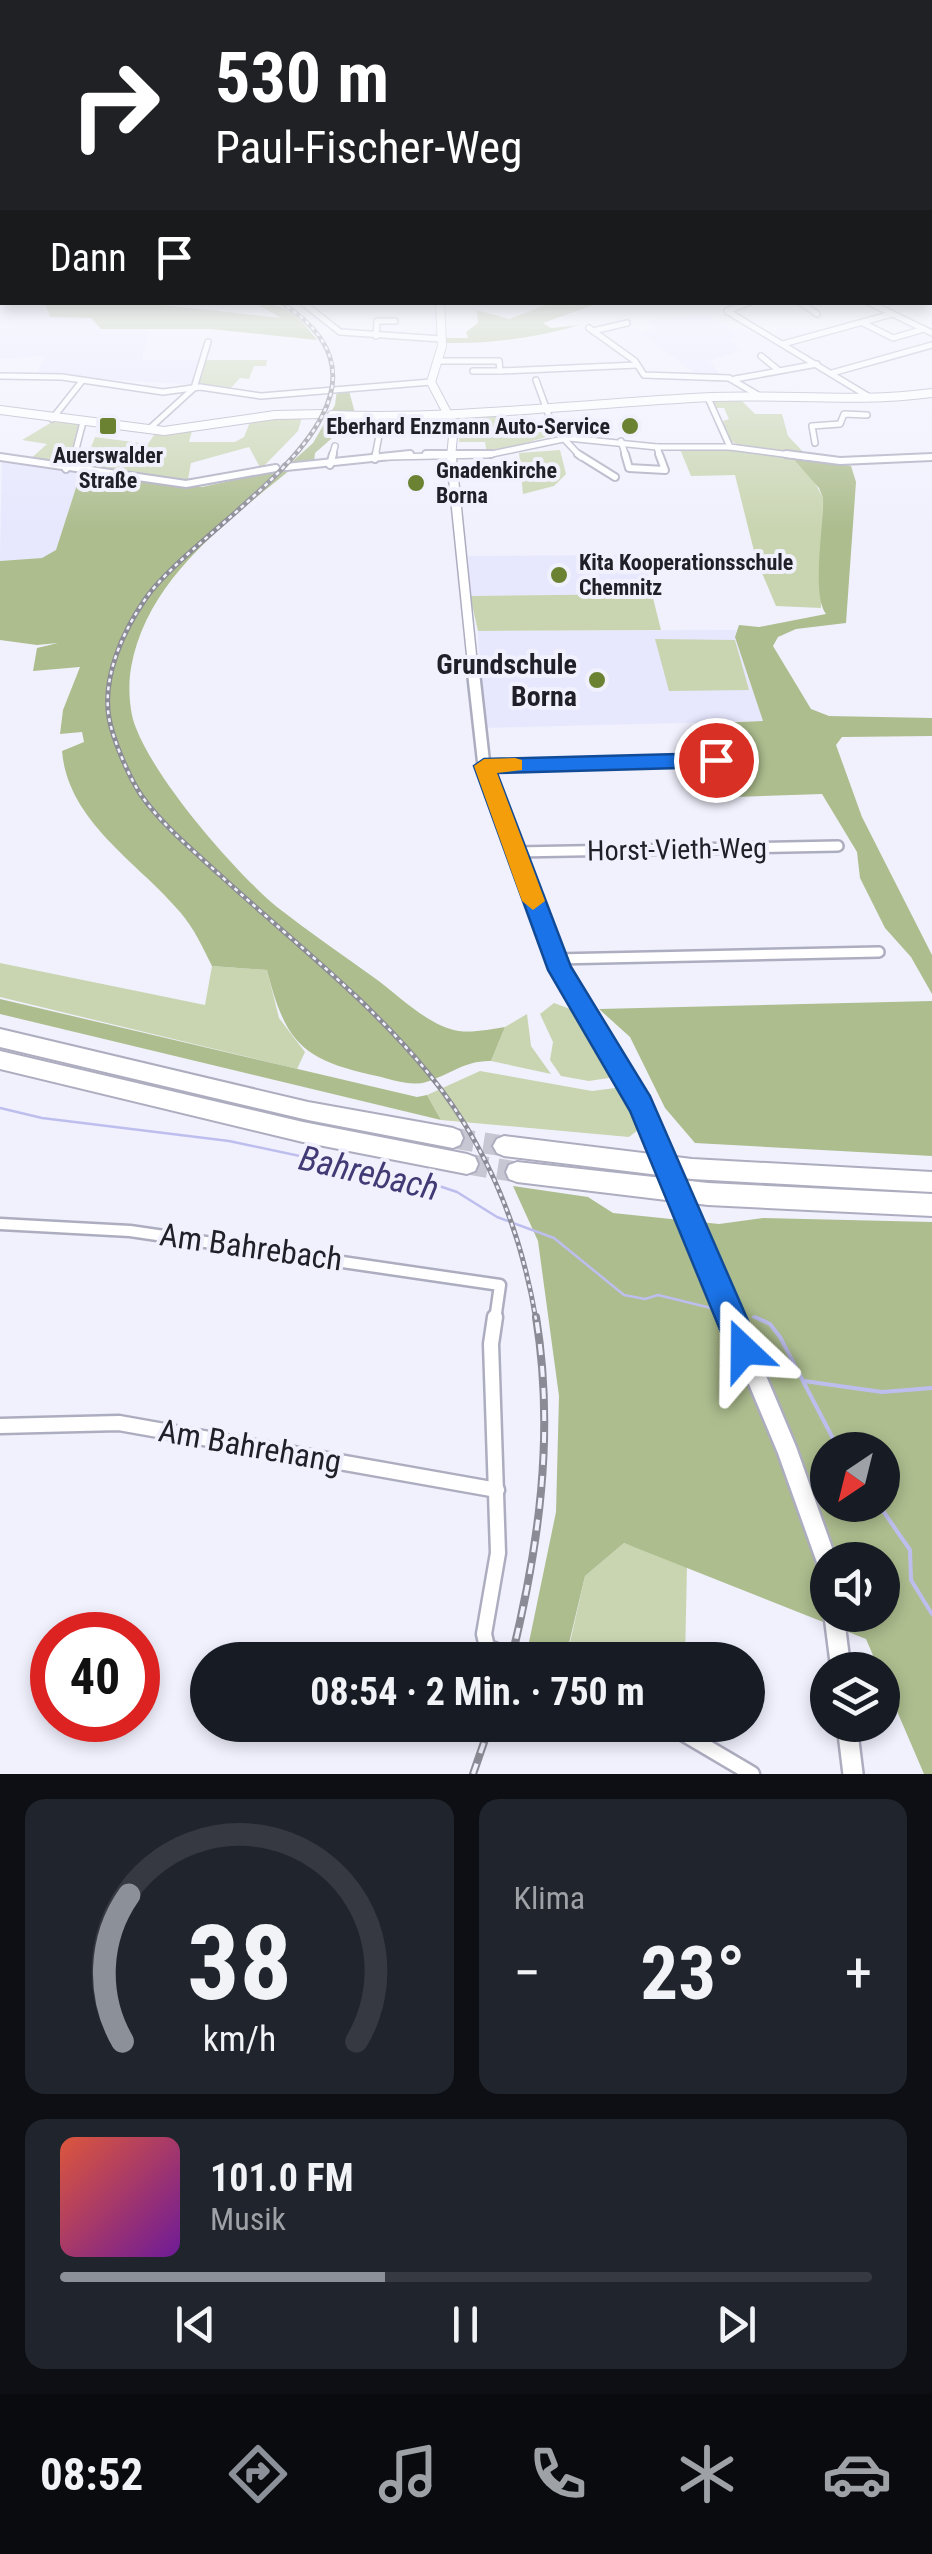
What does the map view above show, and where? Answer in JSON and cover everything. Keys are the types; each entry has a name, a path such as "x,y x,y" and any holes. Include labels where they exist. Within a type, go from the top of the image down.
{"highway":[{"path":"0,1038 290,1107 452,1138"},
{"path":"0,1060 303,1132 467,1164"},
{"path":"504,1146 692,1169 932,1182"},
{"path":"517,1172 708,1194 932,1205"}],"street":[{"path":"149,429 194,388 202,363"},
{"path":"437,363 431,382 455,431 449,457 484,766 555,959 629,1082 650,1128 786,1450 819,1542"},
{"path":"499,363 500,371"},
{"path":"634,363 650,377 732,380 817,364 874,400"},
{"path":"769,363 777,369"},
{"path":"832,373 868,363"},
{"path":"473,370 637,365"},
{"path":"0,376 82,380 147,391 194,388 268,396 431,382"},
{"path":"52,419 82,380"},
{"path":"536,380 558,438 586,464 615,478"},
{"path":"732,380 758,395"},
{"path":"0,410 149,429 292,413 408,418 446,412 758,395 874,400 932,393"},
{"path":"708,398 730,447"},
{"path":"839,399 844,414"},
{"path":"844,414 868,414"},
{"path":"814,443 812,426 836,425 844,414"},
{"path":"66,469 80,447 82,422"},
{"path":"372,430 380,430 376,459"},
{"path":"286,467 422,454 487,455 558,438 730,447 840,461 932,457"},
{"path":"621,441 629,468 638,472 665,470 657,446"},
{"path":"330,465 335,446"},
{"path":"0,456 66,469 186,484 276,468"},
{"path":"484,766 716,760"},
{"name":"Horst-Vieth-Weg","path":"516,852 838,846"},
{"path":"555,959 879,952"},
{"name":"Am Bahrebach","path":"0,1224 130,1230 500,1285 491,1344 498,1490"},
{"name":"Am Bahrehang","path":"0,1426 120,1423 498,1490"},
{"path":"486,1642 498,1553 498,1490"},
{"path":"698,1742 752,1774"},
{"path":"849,1742 853,1774"}],"shaded area":[{"path":"42,363 205,363 197,385 36,375"},
{"path":"680,363 711,363 721,376 698,376"},
{"path":"2,460 81,472 56,550 42,558 0,561"},
{"name":"Kita Kooperationsschule Chemnitz","path":"643,555 652,594 470,596 468,556"},
{"path":"737,630 735,637 763,721 482,728 478,631"}],"green space":[{"path":"205,363 267,363 254,366 249,379 240,378 229,390 197,385"},
{"path":"348,387 356,417 315,453 314,462 296,465 219,529 173,578 140,635 129,690 136,728 178,799 239,871 277,907 437,1024 464,1031 505,1027 491,1061 466,1065 420,1083 399,1082 348,1069 312,1053 289,1030 267,970 212,966 185,918 108,839 77,799 62,751 84,742 82,732 60,734 63,710 80,667 33,671 37,648 58,643 37,645 0,640 0,561 42,558 56,550 81,472 202,487 284,469 313,443 335,405 337,389"},
{"path":"740,399 755,414 782,414 788,436 806,455 789,454 813,479 823,498 821,608 776,606 756,559 735,475 691,476 680,449 741,446 728,440 723,421 729,419 724,408 714,408 710,400"},
{"path":"498,410 502,425 546,421 550,436 487,454 485,442 459,442 461,414"},
{"path":"302,417 298,431 261,469 249,447 191,463 188,479 200,479 191,482 91,468 90,450 95,437 148,444 156,432 192,431 189,442 235,442 244,437 250,422"},
{"path":"52,422 78,423 79,443 66,466 27,462 47,444 22,440"},
{"path":"560,450 566,474 554,486 523,494 519,453"},
{"path":"790,455 851,466 856,482 846,623 796,629 778,637 773,646 811,709 829,716 932,718 932,736 842,737 836,745 862,817 932,955 932,994 911,957 885,928 860,878 857,852 822,794 734,797 715,723 763,721 735,637 739,625 759,627 826,614 819,591 823,498"},
{"path":"652,594 661,630 478,631 470,596"},
{"path":"655,639 735,640 749,690 669,691"},
{"path":"0,963 205,1005 212,966 267,970 279,1018 305,1052 297,1069 0,997"},
{"path":"0,999 417,1097 427,1095 441,1120 0,1014"},
{"path":"932,1001 932,1156 695,1143 665,1108 630,1037 599,1009"},
{"path":"554,1003 573,1010 615,1077 589,1081 561,1076 550,1060 553,1042 540,1014"},
{"path":"527,1014 531,1046 551,1074 491,1061 505,1027"},
{"path":"480,1071 592,1091 623,1087 642,1127 629,1137 441,1120 427,1095"},
{"path":"513,1186 588,1197 613,1213 719,1224 763,1218 932,1222 932,1774 924,1774 900,1718 900,1652 872,1652 866,1639 848,1632 900,1632 900,1542 810,1542 810,1617 624,1543 585,1576 569,1642 529,1642 556,1512 559,1396 538,1241"},
{"path":"624,1543 687,1565 685,1642 570,1642 585,1576"}],"waterway":[{"name":"Bahrebach","path":"0,1108 42,1118 229,1141 436,1185 457,1192 497,1217 554,1238 624,1295 645,1299 658,1295 711,1308"},
{"name":"Bahrebach","path":"753,1317 760,1319"},
{"name":"Bahrebach","path":"755,1317 760,1319"},
{"name":"Bahrebach","path":"760,1319 770,1324 780,1337 830,1432"},
{"path":"804,1381 882,1392 932,1388"},
{"name":"Bahrebach","path":"891,1522 910,1550 911,1580 932,1614"}],"tunnel":[{"path":"453,1138 504,1146"},
{"path":"467,1164 517,1172"}],"railway":[{"path":"328,363 333,379 321,418 292,458 146,598 122,640 112,671 109,718 132,778 159,817 381,1021 450,1101 499,1190 521,1254 536,1320"},
{"path":"515,1642 536,1533 544,1447 542,1361 536,1317"},
{"path":"473,1774 484,1742"}],"slow traffic":[{"path":"515,765 484,766 533,901"}],"place":[{"name":"Auerswalder Straße","path":"108,426"},
{"name":"Eberhard Enzmann Auto-Service","path":"630,426"},
{"name":"Gnadenkirche Borna","path":"416,483"},
{"name":"Kita Kooperationsschule Chemnitz","path":"559,575"},
{"name":"Grundschule Borna","path":"597,680"}],"route":[{"path":"716,760 484,766 560,970 641,1104 744,1350"}]}
